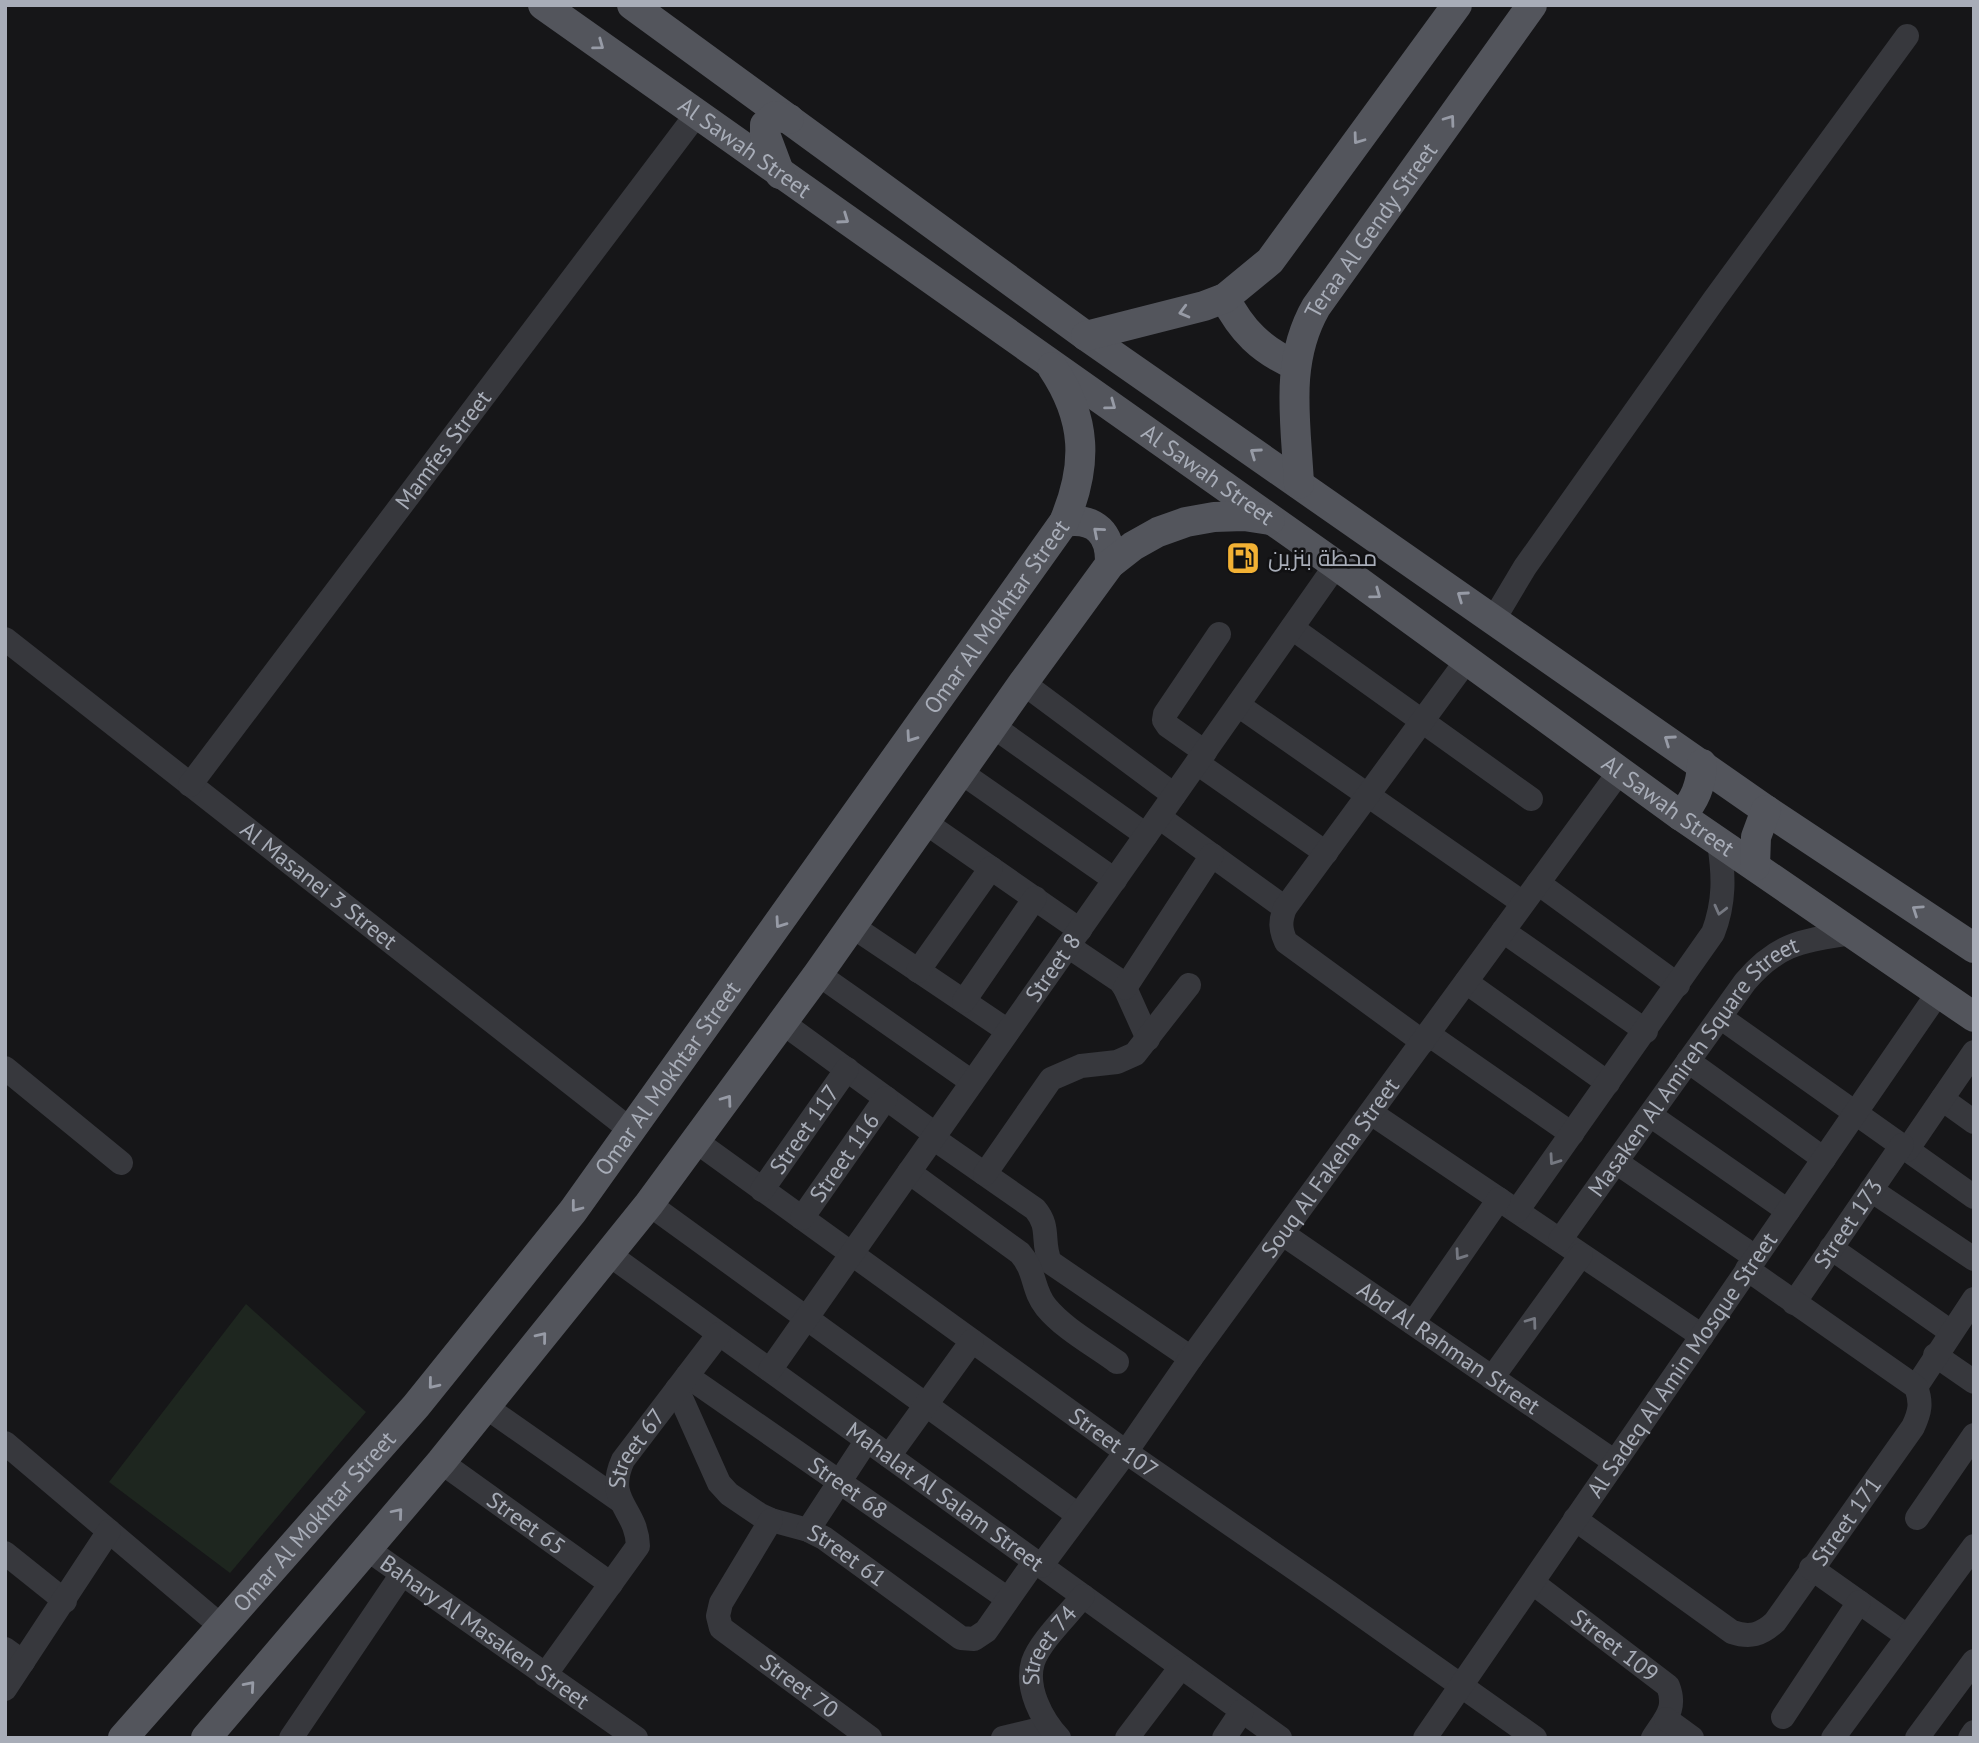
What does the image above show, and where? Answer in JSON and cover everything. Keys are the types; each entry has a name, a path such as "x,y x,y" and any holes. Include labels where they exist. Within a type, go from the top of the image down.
{"main road":[{"name":"Al Sawah Street","path":"543,5 1336,565 1719,843 1974,1017"},
{"name":"Al Sawah Street","path":"632,5 1086,337 1766,810 1974,948"},
{"path":"1086,337 1225,298 1270,261 1457,5"},
{"name":"Teraa Al Gendy Street","path":"1299,484 1295,365 1306,324 1532,5"},
{"path":"687,47 717,92 712,108 702,115 696,115"},
{"path":"780,174 765,134 765,125 775,116 789,119"},
{"path":"1225,298 1245,332 1276,357 1295,365"},
{"name":"Omar Al Mokhtar Street","path":"123,1738 416,1406 573,1211 1064,522 1081,468 1081,439 1075,411 1064,384 1048,360"},
{"path":"206,1738 441,1462 610,1255 783,1023 1110,564 1150,537 1186,522 1244,516 1273,521"},
{"path":"1064,522 1084,522 1101,531 1111,549 1110,564"},
{"path":"1681,816 1698,793 1702,764"},
{"path":"1755,866 1756,837 1766,810"}],"street":[{"path":"1494,619 1525,568 1706,311 1907,36"},
{"name":"Mamfes Street","path":"190,785 696,115"},
{"name":"Street 8","path":"770,1370 1336,565"},
{"path":"1292,628 1531,799"},
{"path":"1219,634 1164,720 1201,757 1326,853"},
{"name":"Al Masanei 3 Street","path":"5,639 632,1131"},
{"path":"1467,660 1285,908 1280,919 1281,932 1286,943 1572,1134"},
{"path":"1023,683 1174,795"},
{"path":"1238,705 1369,795 1678,985"},
{"path":"994,727 1153,826 1212,855 1285,908"},
{"name":"Souq Al Fakeha Street","path":"1038,1563 1126,1452 1191,1358 1620,771"},
{"path":"962,773 1115,880"},
{"path":"926,823 1035,898 1125,988 1148,1039"},
{"path":"1413,1323 1508,1205 1572,1134 1713,933 1720,915 1724,874 1719,843"},
{"path":"1125,988 1212,855"},
{"path":"918,971 991,868"},
{"path":"964,1001 1035,898"},
{"path":"852,926 1008,1031"},
{"path":"1503,931 1646,1031"},
{"name":"Masaken Al Amireh Square Street","path":"1560,1240 1759,965 1777,951 1802,941 1852,933"},
{"path":"818,974 972,1082"},
{"path":"1466,982 1608,1083"},
{"path":"985,1174 1051,1079 1081,1066 1117,1062 1135,1054 1189,985"},
{"name":"Al Sadeq Al Amin Mosque Street","path":"1428,1737 1938,993"},
{"path":"1720,1017 1974,1197"},
{"path":"783,1023 1035,1209 1044,1220 1045,1248 1051,1262 1191,1358"},
{"name":"Street 173","path":"1794,1303 1871,1190 1942,1099 1974,1052"},
{"path":"1688,1061 1824,1158"},
{"path":"5,1068 121,1163"},
{"name":"Street 117","path":"762,1190 846,1069"},
{"path":"5,1094 30,1088"},
{"name":"Street 116","path":"802,1218 886,1098"},
{"path":"1942,1099 1974,1122"},
{"path":"1371,1113 1702,1336"},
{"path":"1650,1115 1788,1212"},
{"name":"Street 107","path":"696,1142 1126,1452 1535,1738"},
{"path":"1616,1162 1751,1263 1794,1303 1916,1387 1935,1355 1973,1303"},
{"path":"909,1172 1020,1253 1032,1270 1037,1293 1046,1308 1117,1362"},
{"path":"1871,1190 1974,1259"},
{"path":"649,1204 1078,1515"},
{"name":"Abd Al Rahman Street","path":"1283,1234 1615,1462"},
{"path":"1831,1248 1951,1332"},
{"name":"Mahalat Al Salam Street","path":"610,1255 1280,1738"},
{"path":"1492,1378 1581,1255"},
{"name":"Street 67","path":"545,1675 638,1546 638,1532 619,1500 615,1483 623,1460 719,1334"},
{"path":"889,1456 972,1341"},
{"path":"1935,1355 1974,1382"},
{"name":"Street 68","path":"682,1383 838,1481 1008,1599"},
{"name":"Street 61","path":"682,1383 719,1483 729,1494 771,1520 808,1530 824,1538 961,1638 974,1639 986,1631 1038,1563"},
{"name":"Street 171","path":"1575,1519 1732,1632 1743,1636 1755,1635 1775,1622 1913,1427 1921,1400 1916,1387"},
{"path":"486,1407 619,1500"},
{"path":"1917,1518 1974,1435"},
{"path":"808,1530 867,1440"},
{"path":"5,1443 221,1626"},
{"name":"Street 65","path":"441,1462 611,1584"},
{"name":"Street 70","path":"771,1520 721,1603 718,1616 721,1628 870,1738"},
{"path":"5,1689 14,1656 65,1601 109,1531"},
{"name":"Bahary Al Masaken Street","path":"367,1549 636,1738"},
{"path":"5,1553 65,1601"},
{"path":"1833,1738 1906,1636 1971,1557"},
{"path":"1811,1568 1906,1636"},
{"path":"291,1738 401,1574"},
{"name":"Street 109","path":"1533,1583 1668,1686 1672,1698 1671,1709 1659,1728"},
{"name":"Street 74","path":"1054,1733 1034,1694 1033,1662 1042,1646 1083,1596"},
{"path":"1783,1717 1859,1602"},
{"path":"1134,1736 1181,1667"},
{"path":"1917,1738 1969,1676"},
{"path":"1224,1738 1242,1711"},
{"path":"1659,1728 1692,1738"},
{"path":"1970,1738 1974,1732"},
{"path":"1003,1738 1054,1733"}],"shaded area":[{"path":"246,1304 366,1412 230,1573 109,1482"}],"place":[{"name":"محطة بنزين","path":"1243,558"}]}
